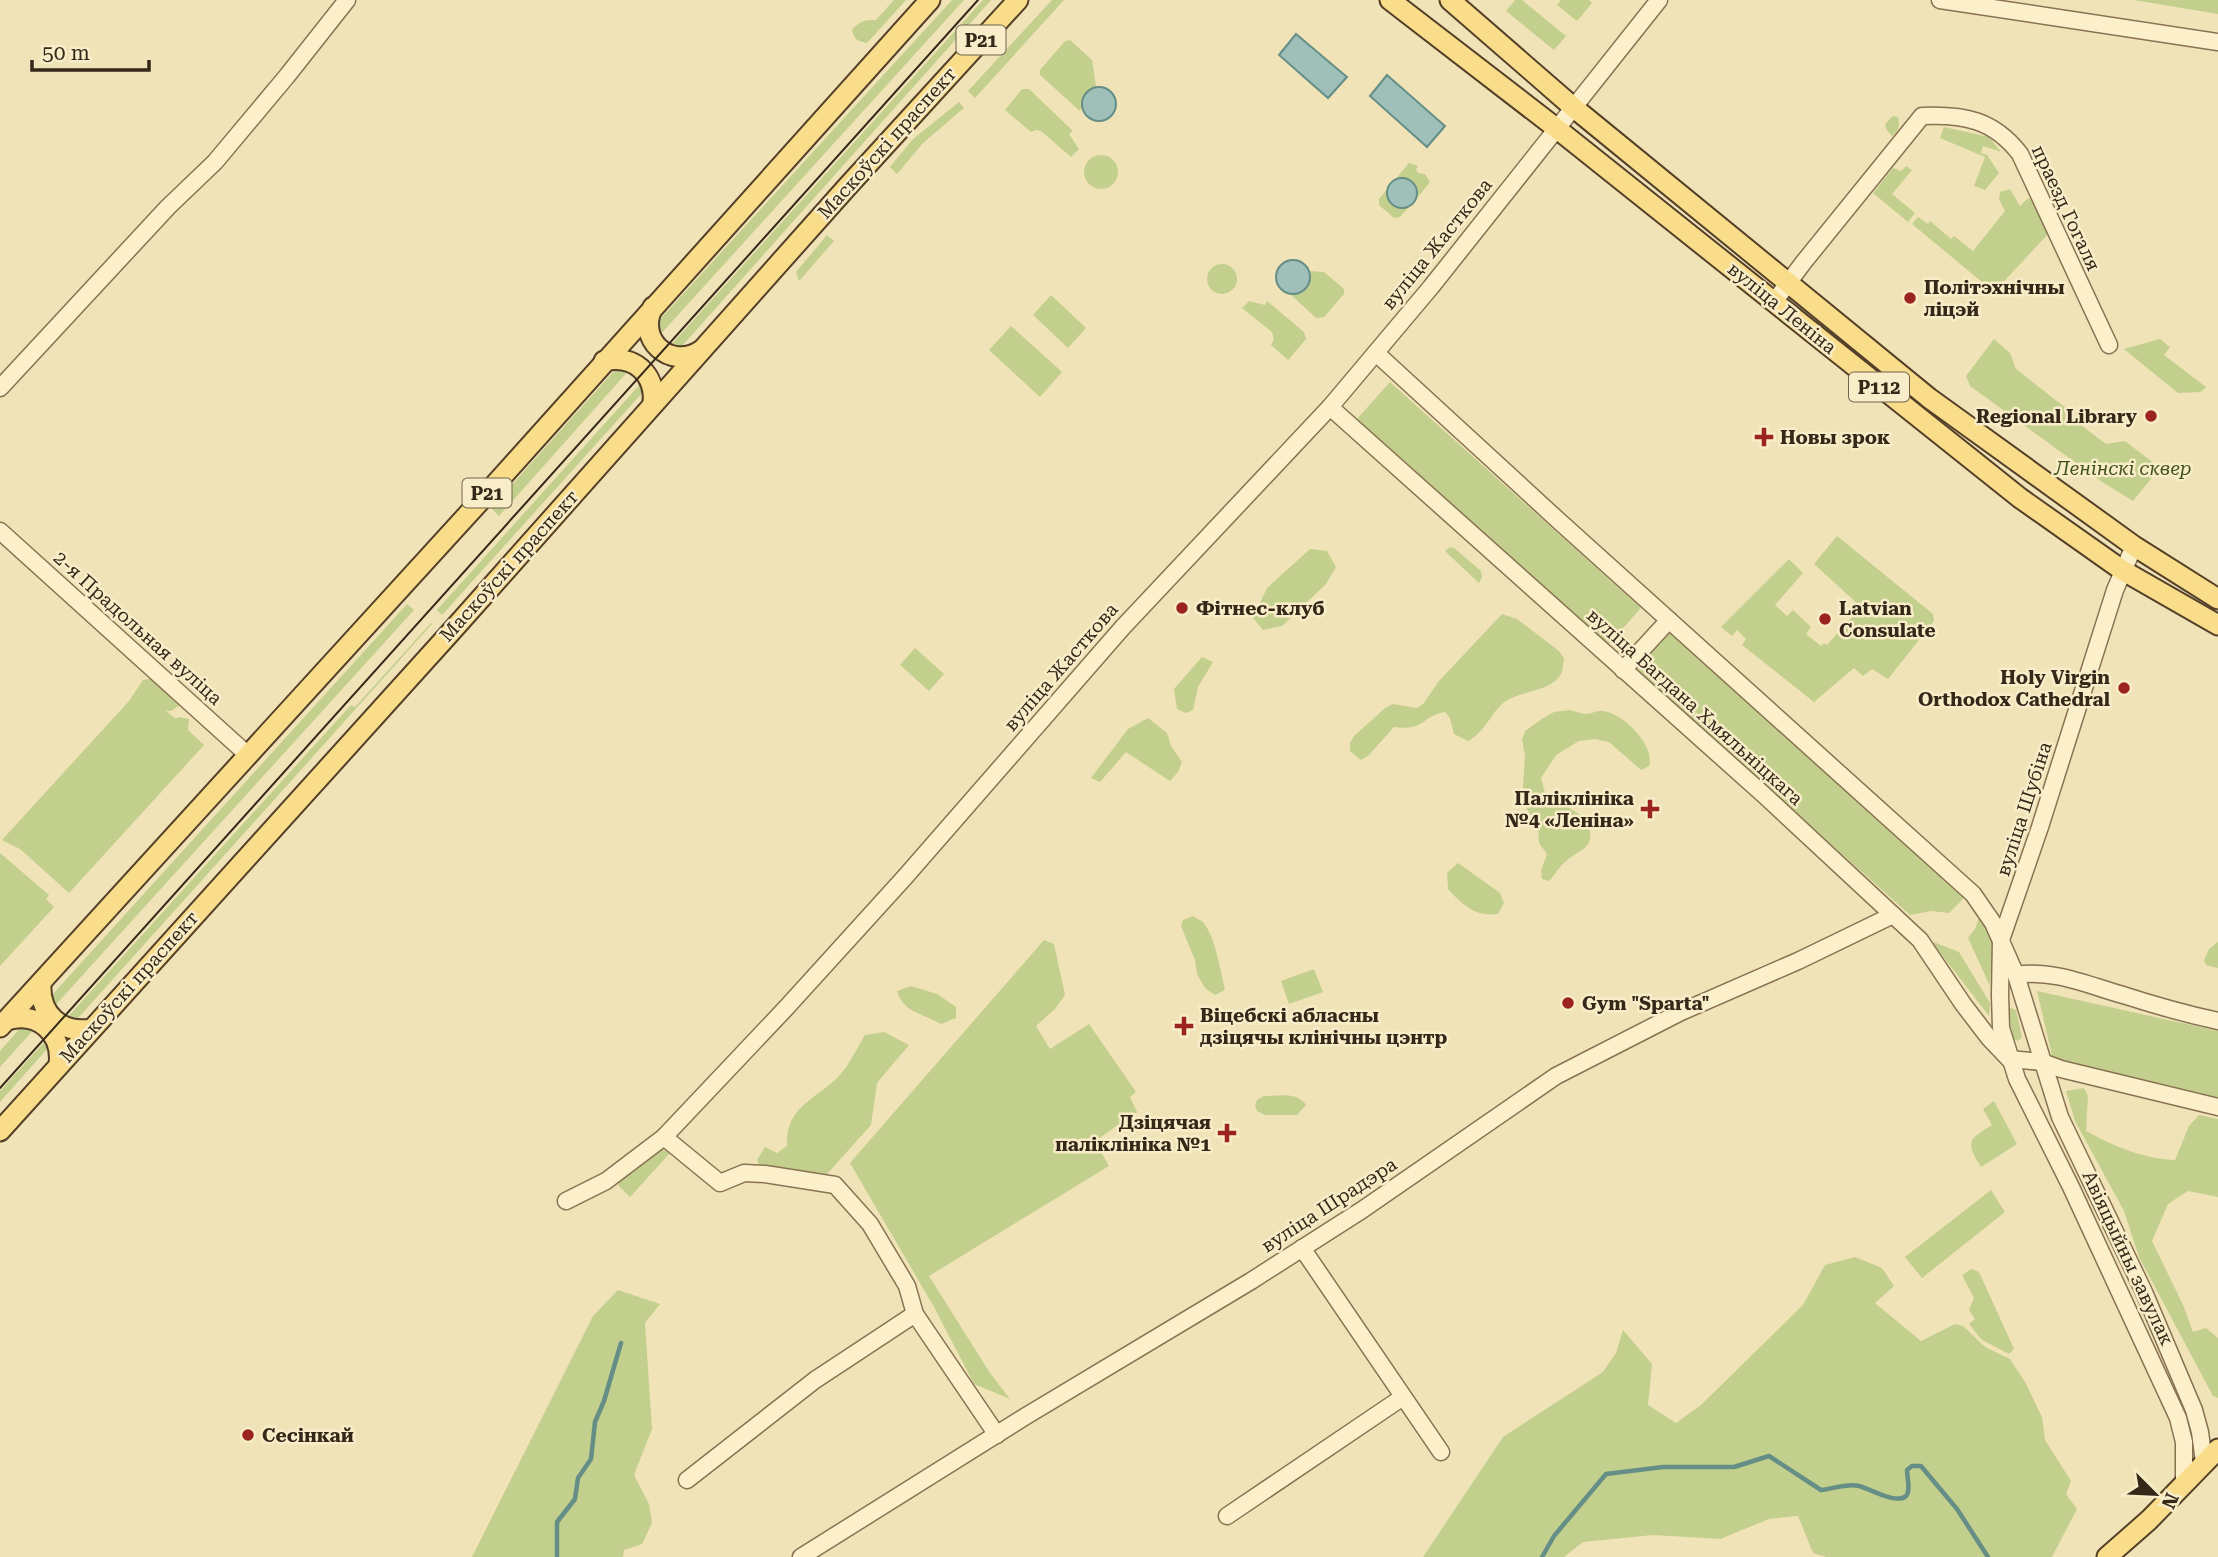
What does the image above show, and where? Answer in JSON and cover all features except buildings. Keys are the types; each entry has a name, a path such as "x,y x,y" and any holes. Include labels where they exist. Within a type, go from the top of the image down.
{"main road":[{"name":"Р21","path":"4,1024 930,0"},
{"name":"Маскоўскі праспект","path":"0,1131 1018,0"},
{"name":"вуліца Леніна","path":"1390,0 1556,128 2020,498 2122,570 2218,625"},
{"name":"вуліца Леніна","path":"1450,0 1573,107 1929,398 2134,546 2218,599"},
{"path":"653,307 648,329 659,350 680,358 700,351"},
{"path":"604,361 629,360 643,369 653,385 653,404"},
{"path":"41,984 45,1008 55,1021 76,1030 91,1029"},
{"path":"4,1024 24,1017 48,1027 60,1049 59,1065"},
{"path":"2107,1557 2149,1520 2211,1455"}],"street":[{"path":"0,388 168,207 215,162 347,0"},
{"name":"вуліца Жасткова","path":"566,1201 606,1181 664,1137 905,877 1123,627 1330,407 1431,287 1659,0"},
{"path":"1940,0 2218,42"},
{"name":"праезд Гогаля","path":"1774,302 1922,116 1951,114 1993,128 2008,138 2020,154 2109,345"},
{"path":"1376,353 1973,894 1993,923 2016,975 2042,1062"},
{"name":"вуліца Багдана Хмяльніцкага","path":"1330,407 1757,789 1920,940 1963,1004 2009,1059"},
{"name":"2-я Прадольная вуліца","path":"0,531 249,756"},
{"name":"вуліца Шубіна","path":"2001,940 2036,840 2122,570 2134,546"},
{"path":"1623,670 1669,620"},
{"name":"вуліца Шрадэра","path":"801,1557 1362,1210 1581,1061 1893,915"},
{"path":"2001,940 2001,1028 2009,1059 2042,1062 2218,1107"},
{"path":"2016,975 2035,971 2066,978 2178,1012 2218,1021"},
{"name":"Авіяцыйны завулак","path":"2009,1059 2178,1418 2184,1442 2184,1483"},
{"name":"Авіяцыйны завулак","path":"2042,1062 2060,1117 2144,1292 2211,1455"},
{"path":"664,1137 720,1184 744,1173 835,1185 876,1234 907,1286 915,1314 997,1434"},
{"path":"1302,1248 1441,1452"},
{"path":"687,1480 815,1380 915,1314"},
{"path":"1227,1516 1403,1397"}],"green space":[{"path":"894,0 906,0 867,43 855,38 852,30 855,27 862,22 876,20"},
{"path":"952,0 964,0 658,337 658,323 663,316"},
{"path":"983,0 991,0 682,346 670,346"},
{"path":"1052,0 1064,0 975,98 968,91"},
{"path":"1515,0 1522,0 1566,36 1554,50 1506,11"},
{"path":"1561,0 1589,0 1592,3 1577,21 1557,5"},
{"path":"2133,0 2218,0 2218,14 2140,1"},
{"path":"1070,40 1092,60 1096,87 1091,89 1080,111 1040,75 1040,70 1065,41"},
{"path":"1022,89 1029,89 1073,131 1069,134 1079,149 1071,157 1041,131 1031,132 1005,110"},
{"path":"959,102 964,108 923,143 897,174 890,167 913,139"},
{"path":"1893,116 1898,117 1899,125 1892,136 1885,124"},
{"path":"1944,127 1989,137 2001,152 1983,146 1981,153 1987,155 1999,173 1985,190 1974,186 1985,157 1940,138"},
{"path":"1101,155 1113,160 1118,172 1113,184 1101,189 1089,184 1084,172 1089,160"},
{"path":"1409,163 1418,166 1418,173 1425,174 1430,182 1414,202 1416,190 1411,180 1394,181"},
{"path":"1906,166 1912,170 1892,194 1915,213 1908,222 1873,193 1893,168 1901,171"},
{"path":"1388,188 1387,193 1405,208 1410,206 1400,217 1394,218 1379,205 1379,199"},
{"path":"2010,189 2020,206 2027,199 2033,198 2050,232 1994,292 1912,224 1918,217 1928,224 1930,221 1951,239 1954,236 1973,251 2005,211 1999,199 2000,192"},
{"path":"827,235 834,241 799,281 796,272"},
{"path":"1222,264 1233,268 1237,279 1233,290 1222,294 1211,290 1207,279 1211,268"},
{"path":"1309,271 1324,272 1344,289 1344,294 1324,317 1316,318 1290,294 1306,288"},
{"path":"1051,295 1086,328 1068,348 1033,315"},
{"path":"1249,301 1265,305 1267,301 1304,332 1306,339 1288,360 1271,345 1274,339 1272,332 1242,308"},
{"path":"1011,326 1062,372 1040,397 989,350"},
{"name":"Ленінскі сквер","path":"1994,339 2010,353 2016,369 2071,412 2069,416 2106,444 2125,441 2160,468 2133,501 2102,482 1970,386 1966,376"},
{"path":"2160,339 2170,347 2164,355 2206,387 2201,392 2178,393 2124,349"},
{"path":"630,369 499,516 491,508 615,370"},
{"path":"643,381 643,392 442,615 437,610"},
{"path":"1390,382 1641,608 1607,646 1356,420"},
{"path":"1837,536 1933,614 1934,621 1888,679 1872,669 1863,676 1854,668 1814,702 1742,645 1746,639 1737,630 1732,636 1721,627 1789,559 1803,573 1775,605 1787,616 1793,610 1811,627 1806,634 1821,646 1824,643 1827,645 1861,607 1814,564"},
{"path":"1450,547 1481,571 1479,583 1445,551"},
{"path":"1310,549 1327,551 1336,567 1326,584 1282,626 1263,630 1253,618 1267,588"},
{"path":"407,604 414,610 51,1010 49,1002 52,995"},
{"path":"1502,614 1517,619 1559,651 1564,658 1562,672 1556,680 1542,688 1509,699 1468,741 1454,734 1450,718 1445,712 1412,727 1394,727 1368,756 1361,760 1350,751 1354,736 1385,708 1393,704 1417,708 1424,703 1438,682"},
{"path":"431,623 79,1017 72,1022 64,1021 351,705 355,707"},
{"path":"1669,630 1964,898 1949,913 1931,911 1910,915 1636,670"},
{"path":"915,648 944,674 929,691 900,665"},
{"path":"1202,657 1213,662 1198,687 1193,710 1186,713 1177,709 1174,689"},
{"path":"154,678 181,704 171,711 166,711 176,719 189,719 188,730 204,745 69,893 20,849 2,840 129,701 143,680"},
{"path":"1570,710 1586,714 1603,711 1620,718 1643,740 1650,758 1649,766 1641,770 1609,742 1595,739 1579,741 1556,755 1541,778 1545,793 1587,819 1590,837 1586,847 1562,865 1549,881 1542,879 1541,871 1547,854 1539,843 1538,827 1522,801 1525,755 1522,740 1525,731 1543,718 1554,712"},
{"path":"1148,718 1167,733 1171,746 1182,762 1170,781 1126,752 1100,782 1091,778 1128,729"},
{"path":"0,853 49,895 46,899 54,907 0,966"},
{"path":"1458,863 1500,893 1504,903 1498,914 1483,914 1470,909 1448,889 1447,873"},
{"path":"1980,915 1991,940 1990,986 1968,938"},
{"path":"1193,916 1207,928 1217,954 1225,990 1215,995 1205,988 1197,974 1195,960 1181,926 1183,920"},
{"path":"1044,940 1054,944 1065,995 1055,1009 1036,1026 1050,1049 1089,1024 1136,1092 1130,1097 1137,1112 1095,1141 1109,1166 929,1276 990,1373 1010,1399 974,1384 934,1307 850,1163"},
{"path":"1931,941 1959,952 1990,1003 1989,1016"},
{"path":"2218,942 2218,968 2206,965 2204,960 2209,949"},
{"path":"1314,969 1323,992 1289,1004 1281,981"},
{"path":"911,986 937,994 956,1007 956,1018 941,1024 909,1008 897,991"},
{"path":"2037,991 2218,1031 2218,1100 2054,1064"},
{"path":"2008,1007 2016,1010 2022,1037 2018,1041 2013,1039"},
{"path":"22,1026 37,1026 0,1067 0,1051"},
{"path":"884,1032 909,1045 877,1083 871,1125 826,1175 787,1174 761,1169 757,1160 765,1147 777,1153 787,1146 791,1122 796,1113 842,1073 865,1035"},
{"path":"48,1038 48,1048 0,1102 0,1091"},
{"path":"2084,1088 2088,1096 2086,1131 2118,1147 2152,1157 2175,1160 2189,1126 2199,1115 2218,1119 2218,1197 2188,1191 2168,1204 2152,1241 2193,1332 2206,1328 2218,1338 2218,1398 2213,1396 2139,1257 2124,1211 2075,1121 2066,1091"},
{"path":"1264,1096 1293,1096 1306,1105 1297,1115 1265,1115 1257,1111 1255,1105 1257,1100"},
{"path":"1994,1101 2017,1144 1981,1167 1971,1142 1992,1125 1983,1109"},
{"path":"662,1149 670,1153 630,1197 618,1185 617,1178 653,1150"},
{"path":"1991,1190 2005,1212 1922,1278 1905,1257"},
{"path":"1855,1257 1882,1268 1894,1286 1875,1303 1921,1341 1955,1324 1963,1326 1985,1347 2010,1359 2042,1417 2045,1440 2071,1481 2066,1494 2077,1509 2052,1557 1826,1557 1813,1553 1798,1516 1769,1519 1720,1539 1653,1535 1583,1542 1564,1557 1423,1557 1503,1437 1603,1372 1616,1353 1623,1330 1652,1364 1648,1405 1676,1423 1701,1405 1803,1305 1825,1265"},
{"path":"1971,1269 1979,1272 2014,1349 2009,1354 1982,1340 1969,1324 1975,1319 1969,1310 1974,1298 1962,1275"},
{"path":"618,1290 660,1304 645,1323 652,1429 634,1475 649,1504 652,1523 642,1544 624,1550 623,1557 472,1557 593,1316"}],"water":[{"path":"1296,34 1347,77 1328,98 1279,55"},
{"path":"1387,75 1445,126 1427,147 1370,96"},
{"path":"1099,87 1111,92 1116,104 1111,116 1099,121 1087,116 1082,104 1087,92"},
{"path":"1402,178 1408,179 1416,187 1416,199 1408,207 1402,208 1396,207 1388,199 1387,193 1388,187 1396,179"},
{"path":"1293,260 1305,265 1310,277 1305,289 1293,294 1281,289 1276,277 1281,265"}],"waterway":[{"path":"557,1557 557,1522 575,1499 578,1478 591,1459 595,1422 621,1343"},
{"path":"1542,1557 1554,1536 1606,1474 1663,1467 1734,1467 1769,1456 1821,1490 1855,1485 1896,1499 1907,1494 1907,1470 1912,1466 1921,1466 1957,1509 1988,1557"}],"tram line":[{"path":"0,1088 978,0"}],"place":[{"name":"Політэхнічны ліцэй","path":"1910,298"},
{"name":"Regional Library","path":"2151,416"},
{"name":"Новы зрок","path":"1764,437"},
{"name":"Фітнес-клуб","path":"1182,608"},
{"name":"Latvian Consulate","path":"1825,619"},
{"name":"Holy Virgin Orthodox Cathedral","path":"2124,688"},
{"name":"Паліклініка №4 «Леніна»","path":"1650,809"},
{"name":"Gym \"Sparta\"","path":"1568,1003"},
{"name":"Віцебскі абласны дзіцячы клінічны цэнтр","path":"1184,1026"},
{"name":"Дзіцячая паліклініка №1","path":"1227,1133"},
{"name":"Сесінкай","path":"248,1435"}]}
